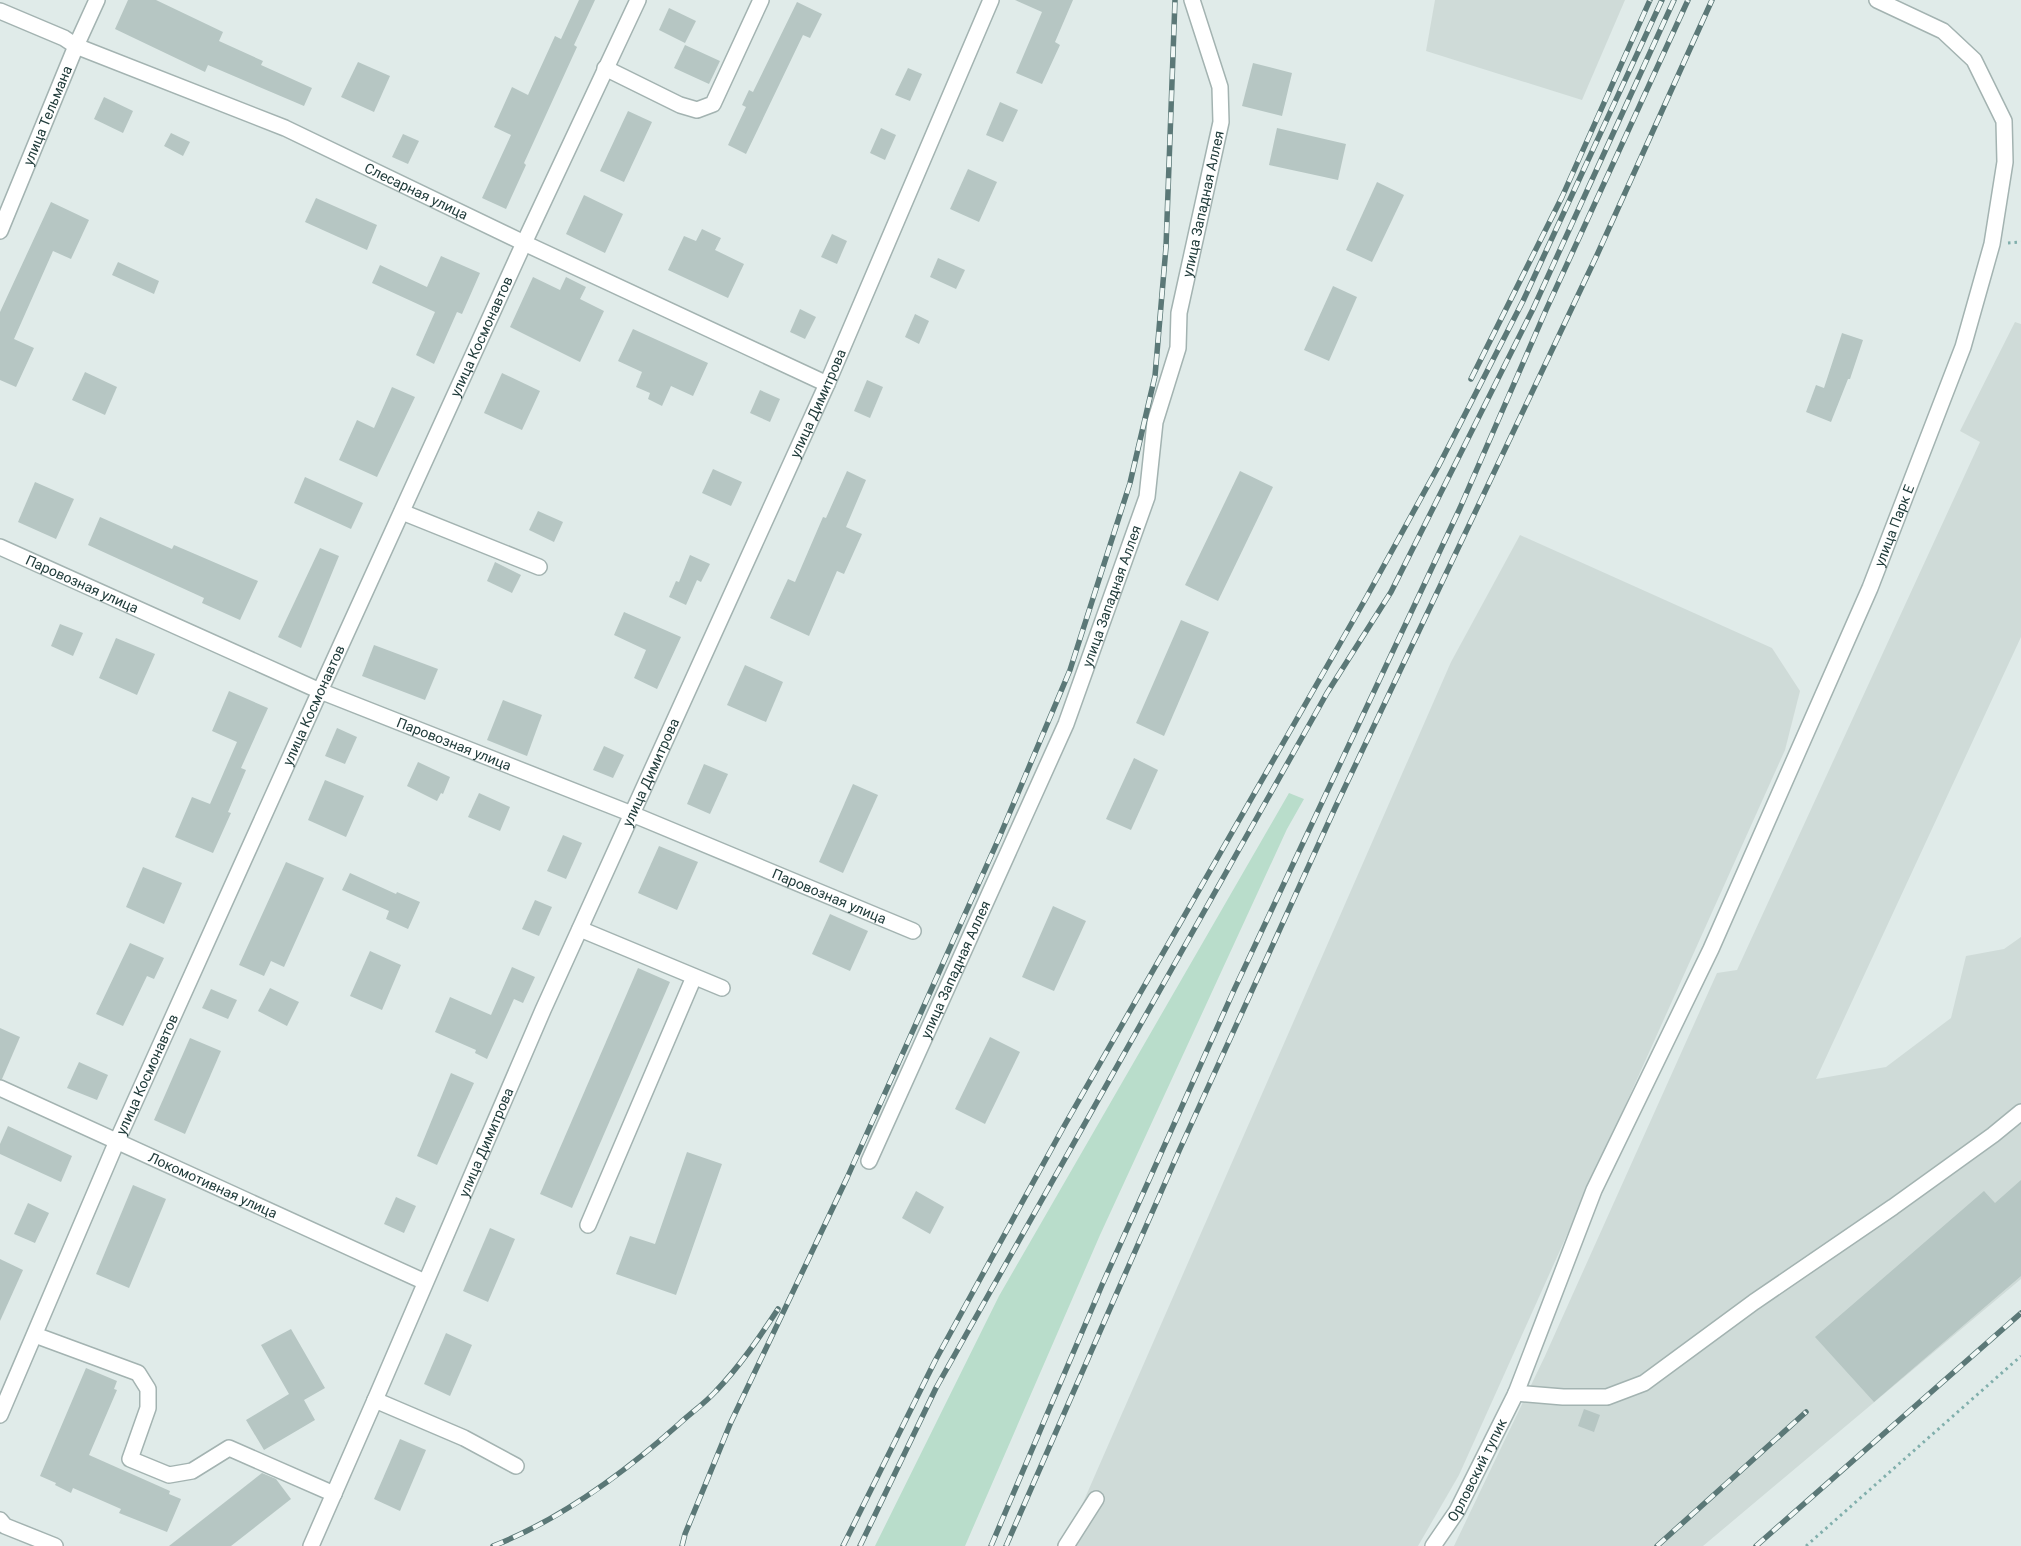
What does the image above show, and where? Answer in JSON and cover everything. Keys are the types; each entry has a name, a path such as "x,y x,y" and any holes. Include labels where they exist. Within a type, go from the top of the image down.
{"street":[{"name":"улица Тельмана","path":"0,231 76,46 97,0"},
{"name":"улица Космонавтов","path":"0,1415 117,1141 524,243 638,0"},
{"path":"605,68 680,105 697,110 713,104 761,0"},
{"name":"улица Димитрова","path":"311,1546 543,1010 827,384 991,0"},
{"name":"улица Западная Аллея","path":"869,1161 1066,724 1147,497 1155,422 1178,348 1179,313 1221,122 1220,87 1192,0"},
{"name":"улица Парк Е","path":"1516,1392 1594,1190 1711,949 1873,578 1963,346 1992,244 2004,162 2004,121 1974,60 1943,31 1877,0"},
{"name":"Слесарная улица","path":"0,11 64,38 76,46 285,128 524,243 827,384"},
{"path":"402,512 539,567"},
{"name":"Паровозная улица","path":"0,547 320,691 632,814 913,931"},
{"path":"580,929 722,988"},
{"path":"588,1225 694,977"},
{"name":"Локомотивная улица","path":"0,1088 425,1282"},
{"path":"1516,1392 1563,1397 1607,1397 1644,1383 1754,1302 1924,1185 1993,1135 2021,1112"},
{"path":"34,1335 138,1373 148,1389 148,1408 130,1459 169,1475 192,1471 229,1448 334,1494"},
{"name":"Орловский тупик","path":"1433,1546 1457,1511 1516,1392"},
{"path":"375,1400 464,1438 516,1466"},
{"path":"1066,1546 1096,1499"},
{"path":"0,1520 5,1526 55,1546"}],"path":[{"path":"1806,1546 2021,1356"}],"shaded area":[{"path":"1435,0 1625,0 1582,100 1426,51"},
{"path":"2015,322 2021,324 2021,637 1816,1079 1886,1067 1951,1018 1966,956 2004,949 2021,937 2021,1279 1703,1546 1454,1546 1545,1356 1717,973 1737,970 1980,442 1960,431"},
{"path":"1520,535 1772,648 1800,691 1785,750 1459,1475 1418,1546 1064,1546 1451,662"}],"green space":[{"path":"1289,793 1304,799 1287,829 1100,1235 965,1546 875,1546 999,1296"}],"building":[{"path":"128,0 156,0 223,32 219,41 263,61 261,65 312,88 304,106 208,65 205,72 115,29"},
{"path":"579,0 595,0 574,45 577,47 524,163 526,165 506,209 482,198 511,135 494,127 512,87 528,95 555,36 561,39"},
{"path":"1015,0 1073,0 1055,42 1060,45 1042,84 1016,73 1042,12"},
{"path":"797,2 822,14 810,38 803,35 746,154 728,145 746,107 742,105 749,90 753,92"},
{"path":"669,8 696,21 685,43 659,30"},
{"path":"685,45 720,61 709,84 674,68"},
{"path":"358,62 390,76 374,112 341,97"},
{"path":"1253,63 1292,73 1282,116 1242,106"},
{"path":"908,68 922,74 910,101 895,95"},
{"path":"104,97 133,111 123,133 94,119"},
{"path":"1000,102 1018,110 1003,142 986,135"},
{"path":"628,111 652,122 624,182 600,171"},
{"path":"881,128 896,135 885,160 870,153"},
{"path":"1277,128 1346,144 1338,180 1269,165"},
{"path":"171,133 190,142 183,156 164,146"},
{"path":"403,134 419,141 408,164 392,157"},
{"path":"968,169 997,182 979,222 950,209"},
{"path":"1377,182 1404,195 1372,262 1346,250"},
{"path":"584,195 623,214 605,253 566,234"},
{"path":"316,198 377,225 367,250 305,222"},
{"path":"51,202 89,220 71,259 53,251 14,339 34,348 16,387 0,380 0,312"},
{"path":"702,229 721,238 715,250 744,264 728,298 668,270 684,236 696,241"},
{"path":"832,234 847,241 837,264 821,257"},
{"path":"441,256 480,273 462,314 457,312 434,364 416,355 435,312 372,283 380,265 427,287"},
{"path":"938,258 965,270 956,289 930,277"},
{"path":"118,262 159,281 154,294 112,275"},
{"path":"533,277 560,290 566,277 586,287 580,299 604,311 580,362 510,327"},
{"path":"1333,286 1357,297 1329,361 1304,350"},
{"path":"800,309 816,317 805,339 790,332"},
{"path":"915,314 929,321 919,344 905,337"},
{"path":"633,329 708,363 693,396 671,386 662,406 648,399 650,393 636,387 642,372 618,361"},
{"path":"1842,333 1863,340 1850,379 1848,379 1831,422 1806,412 1816,385 1824,388"},
{"path":"85,372 117,387 105,415 72,400"},
{"path":"502,373 540,391 522,430 484,413"},
{"path":"867,380 883,387 870,418 854,411"},
{"path":"392,387 415,397 377,477 339,460 357,420 374,428"},
{"path":"760,390 780,399 770,422 750,413"},
{"path":"713,469 742,482 731,506 702,493"},
{"path":"847,471 866,480 846,527 862,534 844,574 837,571 809,636 770,618 788,579 795,582 823,517 826,518"},
{"path":"1240,471 1273,487 1218,601 1185,585"},
{"path":"305,477 363,503 351,529 294,503"},
{"path":"35,482 74,499 56,539 18,522"},
{"path":"538,511 563,522 554,542 529,530"},
{"path":"100,517 172,549 174,545 258,581 240,620 202,603 204,598 88,545"},
{"path":"320,548 339,556 301,648 278,637"},
{"path":"690,555 710,564 701,582 697,580 686,605 669,597 676,581 679,582"},
{"path":"495,562 521,575 512,593 487,581"},
{"path":"624,612 681,637 657,689 634,678 646,650 614,635"},
{"path":"1181,620 1209,632 1164,736 1136,723"},
{"path":"60,624 83,633 73,656 51,646"},
{"path":"116,638 155,654 137,695 99,678"},
{"path":"374,645 438,669 425,700 362,676"},
{"path":"745,665 783,682 766,722 727,705"},
{"path":"229,691 268,708 241,768 246,770 228,812 231,813 213,853 175,837 192,797 210,804 237,742 212,731"},
{"path":"503,700 542,715 527,756 487,740"},
{"path":"337,728 357,737 345,764 325,756"},
{"path":"604,746 624,755 613,778 593,770"},
{"path":"1134,758 1158,770 1131,830 1106,819"},
{"path":"418,762 450,777 443,794 441,793 437,801 407,786"},
{"path":"704,764 728,774 710,814 687,804"},
{"path":"325,780 364,796 346,837 308,820"},
{"path":"853,784 878,795 843,873 819,862"},
{"path":"479,793 510,807 500,831 468,817"},
{"path":"563,835 582,843 566,879 547,871"},
{"path":"659,846 698,862 677,910 638,893"},
{"path":"286,862 324,878 284,967 271,961 264,976 239,965"},
{"path":"143,867 182,883 164,924 126,907"},
{"path":"350,873 396,894 397,892 420,902 408,929 386,919 389,911 342,890"},
{"path":"535,900 552,907 539,936 522,929"},
{"path":"1053,906 1086,921 1054,991 1022,977"},
{"path":"830,914 868,931 850,971 812,954"},
{"path":"130,943 164,958 154,979 147,976 123,1026 96,1014"},
{"path":"370,951 401,965 382,1010 350,996"},
{"path":"512,967 535,977 523,1003 514,999 487,1059 475,1053 476,1050 435,1032 450,997 491,1015"},
{"path":"638,968 670,982 572,1208 540,1194"},
{"path":"270,988 299,1002 287,1026 258,1011"},
{"path":"211,989 237,1000 228,1019 202,1008"},
{"path":"0,1028 20,1037 2,1079 0,1079"},
{"path":"990,1037 1020,1052 985,1124 955,1109"},
{"path":"190,1038 221,1051 185,1134 154,1120"},
{"path":"79,1062 108,1075 97,1100 67,1088"},
{"path":"451,1073 474,1083 437,1165 417,1156"},
{"path":"8,1126 72,1156 61,1182 0,1154 0,1144"},
{"path":"687,1152 722,1164 676,1295 616,1274 630,1236 655,1244"},
{"path":"2021,1180 2021,1276 1874,1402 1815,1337 1984,1191 1995,1203"},
{"path":"133,1185 166,1199 129,1288 96,1274"},
{"path":"916,1191 944,1207 930,1234 902,1218"},
{"path":"396,1197 416,1206 404,1233 384,1224"},
{"path":"28,1203 49,1213 35,1243 14,1234"},
{"path":"490,1228 515,1239 488,1302 463,1291"},
{"path":"0,1259 23,1270 0,1321"},
{"path":"291,1329 325,1388 304,1400 315,1420 264,1450 246,1420 289,1394 261,1345"},
{"path":"446,1333 472,1345 450,1396 424,1384"},
{"path":"86,1368 117,1381 114,1389 117,1390 89,1455 170,1491 169,1494 181,1499 167,1532 119,1513 121,1509 73,1488 71,1493 55,1485 56,1483 40,1476"},
{"path":"1584,1409 1600,1415 1594,1432 1578,1426"},
{"path":"400,1439 426,1450 400,1511 374,1499"},
{"path":"262,1473 276,1479 291,1499 231,1546 169,1546"}],"railway":[{"path":"682,1546 685,1534 731,1422 847,1178 999,838 1070,670 1130,483 1155,376 1166,247 1175,0"},
{"path":"1471,379 1562,197 1650,0"},
{"path":"843,1546 935,1361 1063,1128 1366,598 1438,467 1523,301 1662,0"},
{"path":"860,1546 936,1388 1327,693 1391,592 1533,309 1674,0"},
{"path":"991,1546 1102,1285 1234,990 1460,508 1546,310 1688,0"},
{"path":"1006,1546 1179,1151 1335,808 1597,255 1712,0"},
{"path":"493,1546 519,1535 568,1508 614,1477 658,1442 707,1400 725,1381 749,1352 778,1309"},
{"path":"1756,1546 2021,1313"},
{"path":"1657,1546 1806,1412"}]}
